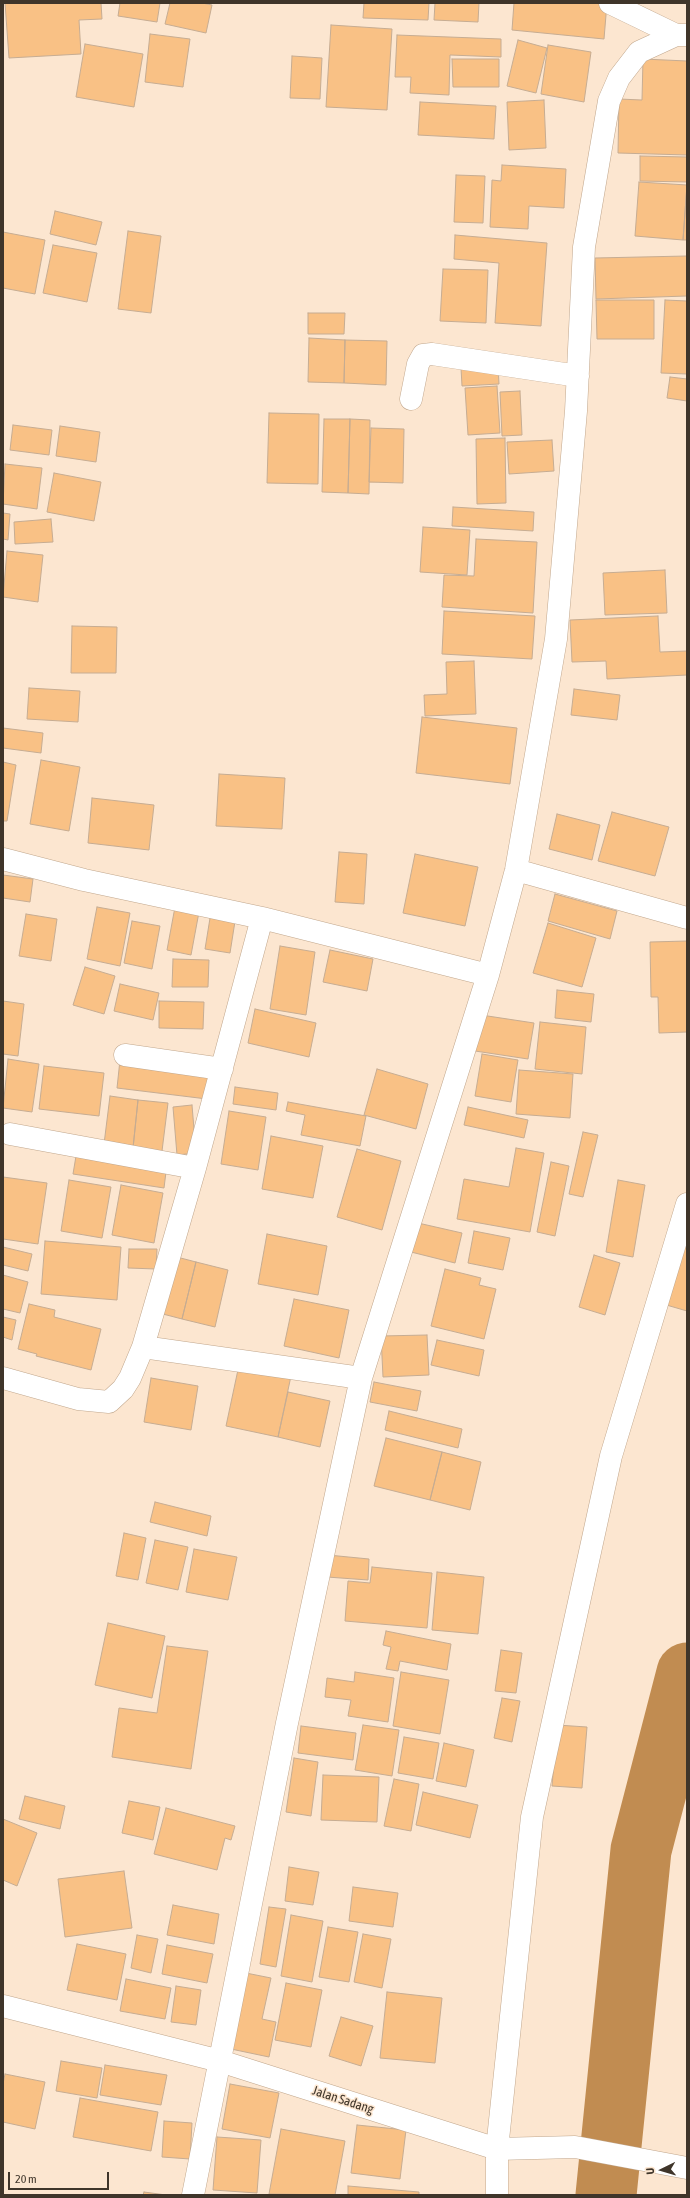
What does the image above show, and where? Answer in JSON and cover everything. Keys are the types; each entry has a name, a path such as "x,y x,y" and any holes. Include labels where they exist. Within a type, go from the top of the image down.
{"street":[{"path":"610,3 682,35"},
{"path":"193,2195 285,1730 361,1378 488,975 516,870 556,639 578,376 584,247 609,100 619,78 639,52 682,35"},
{"path":"411,400 418,364 423,355 444,354 578,376"},
{"path":"3,859 84,880 262,918 488,975"},
{"path":"516,870 687,918"},
{"path":"3,1378 78,1399 109,1402 123,1389 130,1378 143,1347 195,1168 262,918"},
{"path":"125,1055 222,1069"},
{"path":"10,1134 195,1168"},
{"path":"497,2195 497,2149 532,1817 611,1456 687,1204"},
{"path":"143,1347 361,1378"},
{"name":"Jalan Sadang","path":"3,2006 220,2062 497,2149 575,2146 680,2166"}],"building":[{"path":"5,3 101,3 102,19 79,20 81,54 9,58"},
{"path":"120,3 160,3 157,22 118,16"},
{"path":"170,3 202,3 212,5 206,33 165,24"},
{"path":"364,3 429,3 428,20 363,18"},
{"path":"435,3 479,3 478,22 434,20"},
{"path":"514,3 607,3 604,39 512,30"},
{"path":"331,25 392,29 387,110 326,107"},
{"path":"150,34 190,39 183,87 145,82"},
{"path":"397,35 501,39 501,57 450,55 449,95 410,93 411,77 395,77"},
{"path":"518,40 547,48 536,93 507,86"},
{"path":"85,44 143,54 134,107 76,97"},
{"path":"548,45 591,52 584,102 541,94"},
{"path":"292,56 322,58 320,99 290,98"},
{"path":"452,59 499,59 499,87 453,87"},
{"path":"643,59 687,61 687,155 618,153 619,99 642,100"},
{"path":"544,100 546,148 509,150 507,102"},
{"path":"420,102 496,106 494,139 418,135"},
{"path":"640,156 687,157 687,182 640,181"},
{"path":"502,165 566,169 564,208 529,206 528,229 490,227 492,180 501,181"},
{"path":"456,175 485,176 483,223 454,222"},
{"path":"639,182 687,185 683,240 635,236"},
{"path":"687,185 687,240 683,240"},
{"path":"55,211 102,222 96,245 50,234"},
{"path":"128,231 161,236 151,313 118,309"},
{"path":"3,232 45,240 35,294 3,288"},
{"path":"455,235 547,243 541,326 495,323 499,263 454,259"},
{"path":"53,245 97,253 87,302 43,293"},
{"path":"687,256 687,296 596,299 595,258"},
{"path":"443,269 488,270 486,323 440,321"},
{"path":"596,300 654,300 654,339 597,339"},
{"path":"665,300 687,301 687,374 661,373"},
{"path":"308,313 345,313 344,334 308,334"},
{"path":"309,338 345,340 344,383 308,382"},
{"path":"345,340 387,341 386,385 344,383"},
{"path":"498,366 499,384 462,386 461,368"},
{"path":"670,377 687,379 687,401 667,398"},
{"path":"497,386 500,433 468,435 465,388"},
{"path":"520,391 522,435 502,436 500,392"},
{"path":"269,413 319,414 318,484 267,483"},
{"path":"324,419 350,419 348,493 322,492"},
{"path":"350,419 370,420 369,494 348,493"},
{"path":"13,425 52,430 49,455 10,450"},
{"path":"60,426 100,432 96,462 56,456"},
{"path":"371,428 404,429 403,483 369,482"},
{"path":"505,438 506,503 477,504 476,439"},
{"path":"552,440 554,471 509,474 507,442"},
{"path":"5,464 42,468 37,509 3,504"},
{"path":"54,473 101,482 94,521 47,512"},
{"path":"453,507 534,512 533,531 452,526"},
{"path":"3,513 10,514 8,540 3,539"},
{"path":"51,519 53,542 15,544 14,522"},
{"path":"423,527 470,530 467,575 420,572"},
{"path":"476,539 537,542 533,613 442,607 444,575 474,576"},
{"path":"7,551 43,555 38,602 3,597"},
{"path":"665,570 667,613 605,615 603,573"},
{"path":"444,611 535,616 532,659 442,654"},
{"path":"658,616 660,652 687,651 687,675 607,679 606,661 572,662 570,620"},
{"path":"72,626 117,627 116,673 71,673"},
{"path":"474,661 476,714 425,716 424,695 447,694 446,662"},
{"path":"29,688 80,691 78,722 27,719"},
{"path":"574,689 620,695 617,720 571,715"},
{"path":"422,717 517,728 510,784 416,773"},
{"path":"3,728 43,733 41,753 3,748"},
{"path":"41,760 80,767 69,831 30,824"},
{"path":"3,762 16,765 7,821 3,821"},
{"path":"219,774 285,778 282,829 216,826"},
{"path":"92,798 154,805 149,850 88,843"},
{"path":"612,812 669,827 655,876 598,861"},
{"path":"557,814 600,825 592,860 549,849"},
{"path":"339,852 367,854 364,904 335,902"},
{"path":"415,854 478,867 465,926 403,913"},
{"path":"3,875 33,879 30,902 3,898"},
{"path":"555,894 617,911 610,939 548,921"},
{"path":"97,907 130,913 120,966 87,959"},
{"path":"175,907 199,912 191,955 167,950"},
{"path":"211,912 236,915 230,953 205,949"},
{"path":"26,914 57,919 51,961 19,956"},
{"path":"132,921 160,926 152,969 124,963"},
{"path":"548,923 596,938 582,987 533,973"},
{"path":"687,941 687,1032 659,1033 658,997 651,997 650,942"},
{"path":"280,946 315,952 306,1015 270,1009"},
{"path":"330,950 373,959 367,991 323,982"},
{"path":"173,959 209,960 208,987 172,987"},
{"path":"85,967 115,976 104,1014 73,1005"},
{"path":"120,984 159,993 153,1020 114,1011"},
{"path":"557,990 594,994 591,1022 555,1018"},
{"path":"3,1001 24,1004 18,1056 3,1054"},
{"path":"159,1001 204,1002 203,1029 159,1028"},
{"path":"255,1009 316,1023 309,1057 248,1043"},
{"path":"481,1015 534,1023 528,1059 475,1051"},
{"path":"540,1022 586,1027 582,1074 535,1069"},
{"path":"482,1054 518,1060 511,1102 475,1096"},
{"path":"8,1059 39,1064 32,1112 3,1108"},
{"path":"120,1060 210,1071 207,1099 117,1088"},
{"path":"44,1066 104,1073 99,1116 39,1109"},
{"path":"377,1069 428,1084 416,1129 364,1115"},
{"path":"519,1070 573,1074 570,1118 516,1114"},
{"path":"235,1087 278,1093 276,1110 233,1104"},
{"path":"110,1096 138,1100 133,1148 104,1144"},
{"path":"138,1100 168,1103 162,1151 133,1148"},
{"path":"288,1102 366,1116 360,1146 301,1135 305,1115 286,1111"},
{"path":"192,1105 196,1153 177,1155 173,1107"},
{"path":"468,1107 528,1120 524,1138 464,1125"},
{"path":"229,1111 266,1117 258,1170 221,1164"},
{"path":"583,1132 598,1135 583,1197 569,1194"},
{"path":"271,1136 323,1146 313,1198 262,1189"},
{"path":"516,1148 544,1153 530,1232 457,1219 464,1179 509,1187"},
{"path":"357,1149 401,1161 382,1230 337,1217"},
{"path":"77,1150 167,1164 164,1188 73,1174"},
{"path":"551,1162 569,1166 555,1236 537,1232"},
{"path":"3,1177 47,1183 38,1244 3,1239"},
{"path":"69,1180 111,1187 102,1238 61,1231"},
{"path":"618,1180 645,1185 633,1257 606,1252"},
{"path":"121,1185 163,1193 154,1243 112,1235"},
{"path":"418,1223 462,1233 455,1263 411,1252"},
{"path":"687,1228 687,1311 663,1304"},
{"path":"474,1231 510,1238 503,1270 468,1263"},
{"path":"267,1234 327,1246 318,1295 258,1284"},
{"path":"45,1241 121,1247 117,1300 41,1294"},
{"path":"3,1247 32,1254 28,1271 3,1265"},
{"path":"129,1249 157,1249 156,1269 128,1268"},
{"path":"594,1255 620,1263 605,1315 579,1307"},
{"path":"173,1256 196,1262 182,1319 159,1313"},
{"path":"196,1262 228,1270 215,1327 182,1319"},
{"path":"445,1269 481,1278 479,1285 496,1289 484,1339 431,1326"},
{"path":"3,1275 28,1282 20,1313 3,1309"},
{"path":"294,1299 349,1310 339,1358 284,1346"},
{"path":"29,1304 55,1310 54,1317 101,1329 91,1370 36,1356 37,1354 18,1349"},
{"path":"3,1317 16,1320 12,1340 3,1337"},
{"path":"427,1335 429,1375 383,1377 381,1336"},
{"path":"437,1340 484,1350 479,1376 431,1365"},
{"path":"239,1365 291,1376 278,1437 226,1426"},
{"path":"151,1378 198,1386 191,1430 144,1422"},
{"path":"374,1382 421,1391 417,1411 370,1402"},
{"path":"288,1392 330,1401 320,1447 278,1437"},
{"path":"389,1411 462,1429 458,1448 385,1430"},
{"path":"386,1438 442,1452 430,1500 374,1486"},
{"path":"442,1452 481,1462 470,1510 430,1500"},
{"path":"155,1502 211,1516 207,1536 150,1522"},
{"path":"124,1533 146,1538 138,1580 116,1576"},
{"path":"155,1540 188,1547 178,1590 146,1583"},
{"path":"194,1549 237,1557 228,1600 186,1592"},
{"path":"328,1555 369,1559 368,1580 327,1577"},
{"path":"372,1567 432,1573 427,1628 345,1621 348,1581 370,1583"},
{"path":"437,1572 484,1577 478,1634 432,1630"},
{"path":"108,1623 165,1636 152,1698 95,1685"},
{"path":"386,1631 451,1644 447,1670 400,1661 398,1671 386,1669 391,1647 383,1645"},
{"path":"167,1646 208,1651 191,1769 112,1757 119,1708 157,1713"},
{"path":"501,1650 522,1653 516,1693 495,1691"},
{"path":"355,1672 394,1678 388,1722 348,1716 351,1700 325,1697 327,1678 354,1682"},
{"path":"401,1672 449,1680 440,1734 393,1726"},
{"path":"502,1698 520,1701 512,1742 494,1738"},
{"path":"363,1725 399,1730 392,1776 355,1770"},
{"path":"557,1725 587,1727 582,1788 552,1786"},
{"path":"301,1726 356,1733 353,1760 298,1753"},
{"path":"404,1737 439,1743 433,1779 398,1773"},
{"path":"444,1743 474,1750 466,1787 436,1781"},
{"path":"294,1758 318,1762 311,1816 286,1812"},
{"path":"323,1775 379,1777 377,1822 321,1820"},
{"path":"394,1779 419,1784 411,1831 384,1826"},
{"path":"423,1792 478,1805 470,1838 416,1825"},
{"path":"25,1796 65,1806 60,1829 19,1819"},
{"path":"129,1801 160,1807 153,1840 122,1833"},
{"path":"166,1808 235,1826 231,1840 225,1838 217,1870 154,1854"},
{"path":"3,1819 37,1833 17,1886 3,1880"},
{"path":"289,1867 319,1872 313,1905 285,1901"},
{"path":"124,1871 132,1928 65,1937 58,1879"},
{"path":"353,1887 398,1893 393,1927 349,1921"},
{"path":"173,1905 219,1914 214,1944 167,1935"},
{"path":"269,1907 286,1909 276,1967 260,1964"},
{"path":"291,1915 323,1921 312,1982 281,1976"},
{"path":"328,1927 358,1932 349,1982 319,1977"},
{"path":"363,1934 391,1939 382,1988 354,1982"},
{"path":"137,1935 158,1939 151,1973 131,1968"},
{"path":"77,1944 126,1954 117,2000 67,1990"},
{"path":"167,1945 213,1954 207,1983 162,1974"},
{"path":"246,1973 271,1978 262,2019 276,2022 269,2057 231,2049"},
{"path":"126,1979 171,1988 165,2019 120,2011"},
{"path":"286,1983 322,1990 311,2047 275,2040"},
{"path":"176,1986 201,1990 196,2025 171,2022"},
{"path":"387,1992 442,1998 435,2063 380,2058"},
{"path":"341,2017 373,2026 361,2066 329,2056"},
{"path":"61,2061 102,2068 97,2098 56,2091"},
{"path":"105,2065 167,2075 161,2105 100,2095"},
{"path":"5,2074 45,2082 35,2129 3,2122 3,2084"},
{"path":"230,2084 279,2093 270,2138 222,2129"},
{"path":"80,2098 158,2112 151,2151 73,2137"},
{"path":"164,2121 192,2123 190,2159 162,2157"},
{"path":"357,2125 406,2130 400,2179 351,2173"},
{"path":"281,2129 345,2141 335,2195 269,2194"},
{"path":"217,2137 261,2140 257,2193 213,2190"},
{"path":"348,2186 419,2192 419,2195 348,2195"},
{"path":"144,2192 166,2195 143,2195"}],"waterway":[{"path":"606,2195 641,1850 687,1673"}]}
